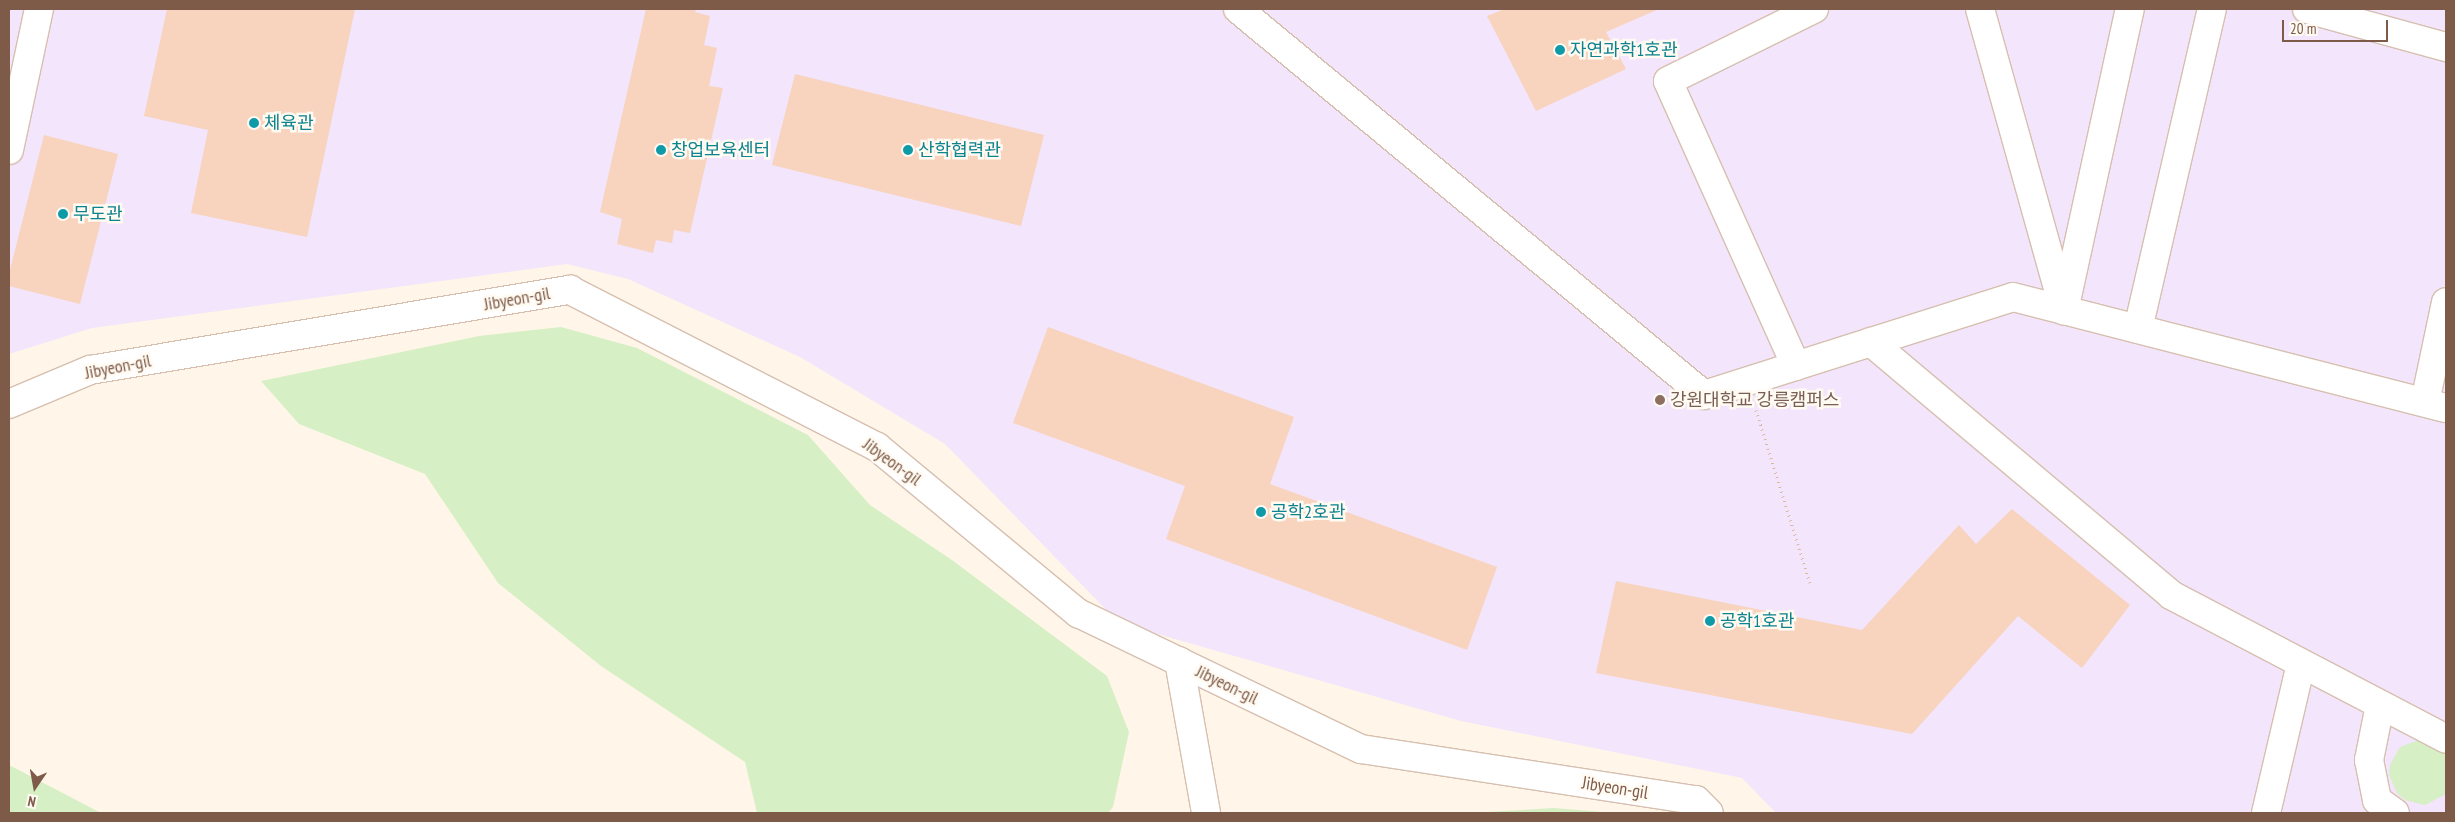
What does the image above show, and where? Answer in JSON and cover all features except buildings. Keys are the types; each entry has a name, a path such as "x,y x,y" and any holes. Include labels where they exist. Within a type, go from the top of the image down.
{"street":[{"path":"9,150 39,9"},
{"path":"1238,9 1704,395 2013,297 2436,405 2446,302"},
{"path":"1796,366 1668,81 1814,9"},
{"path":"1980,9 2064,310"},
{"path":"2064,310 2130,9"},
{"path":"2138,329 2164,228 2212,9"},
{"path":"2307,9 2446,47"},
{"name":"Jibyeon-gil","path":"9,404 90,370 570,290 877,447 1078,613 1361,749 1696,800 1709,813"},
{"path":"1872,342 2171,595 2446,739"},
{"path":"1179,661 1206,813"},
{"path":"2266,813 2301,664"},
{"path":"2380,705 2369,760 2377,800 2395,813"}],"path":[{"path":"1747,381 1810,583"}],"shaded area":[{"name":"강원대학교 강릉캠퍼스","path":"9,9 2446,9 2446,813 1776,813 1742,778 1461,721 1119,623 945,444 800,357 628,279 567,264 92,328 9,354"}],"green space":[{"path":"561,327 637,348 808,435 870,505 952,560 1107,676 1129,732 1113,807 1108,813 757,813 745,762 601,666 498,583 425,474 299,424 261,381 479,336"},
{"path":"2421,739 2446,750 2446,794 2425,805 2405,800 2397,793 2389,775 2390,765 2400,747"},
{"path":"9,765 101,813 9,813"},
{"path":"1554,808 1615,813 1485,813 1486,812"}],"place":[{"name":"자연과학1호관","path":"1560,50"},
{"name":"체육관","path":"254,123"},
{"name":"창업보육센터","path":"661,150"},
{"name":"산학협력관","path":"908,150"},
{"name":"무도관","path":"63,214"},
{"name":"강원대학교 강릉캠퍼스","path":"1660,400"},
{"name":"공학2호관","path":"1261,512"},
{"name":"공학1호관","path":"1710,621"}]}
